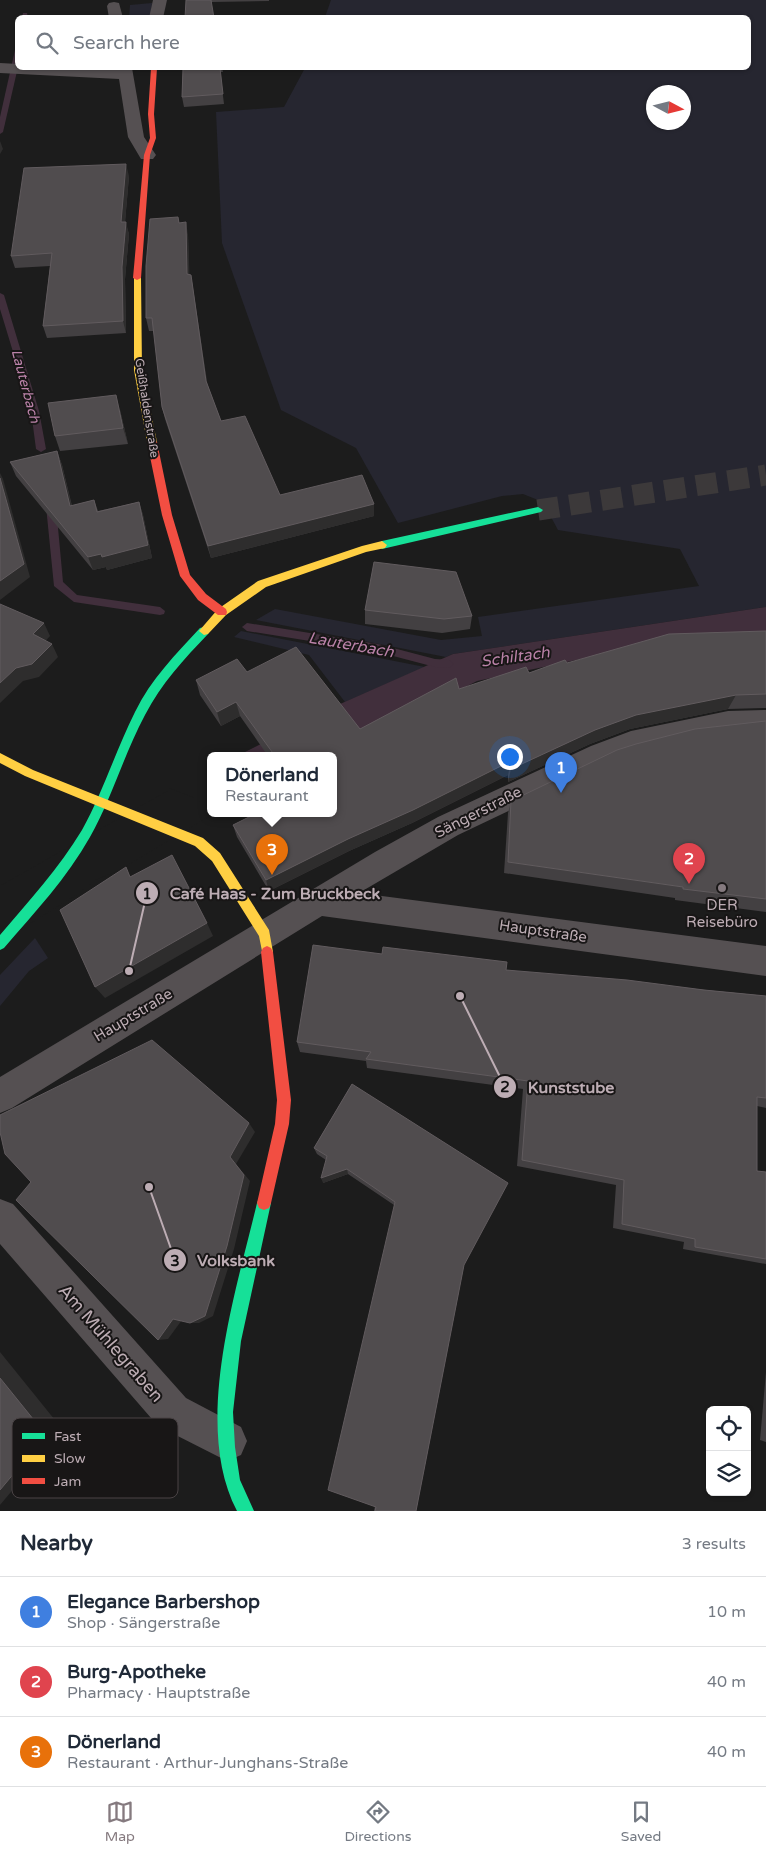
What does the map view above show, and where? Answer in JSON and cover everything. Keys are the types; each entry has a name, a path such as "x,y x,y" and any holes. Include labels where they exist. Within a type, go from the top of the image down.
{"street":[{"path":"157,15 160,0"},
{"path":"1,68 15,69"},
{"path":"32,70 125,71 136,137 147,155"},
{"name":"Geißhaldenstraße","path":"154,70 151,114 153,138 147,155 137,279 138,370 167,515 185,576 202,597 222,612"},
{"path":"0,944 62,870 86,833 102,802 140,713 164,674 222,612 262,584 365,550 538,510"},
{"name":"Sängerstraße","path":"265,934 321,902 385,861 448,826 601,754 631,743 728,722 766,721"},
{"path":"0,758 29,773 199,842 216,857 265,934 284,1100 282,1124 236,1328 226,1384 227,1441 232,1481 246,1511"},
{"name":"Hauptstraße","path":"321,902 766,961"},
{"name":"Hauptstraße","path":"0,1096 265,934"},
{"name":"Am Mühlegraben","path":"0,1217 172,1412 227,1441"}],"shaded area":[{"path":"331,0 766,0 766,607 453,654 446,657 256,620 275,609 441,640 482,636 478,617 699,586 680,549 558,530 543,502 523,494 502,496 398,523 356,448 281,410 222,243 216,112 284,107 304,70 751,70 751,15 326,15"},
{"path":"152,3 151,15 129,15 130,5"},
{"path":"241,631 425,667 345,702 309,655 234,637"},
{"path":"35,938 48,958 29,971 0,1006 0,975"}],"water":[{"name":"Schiltach","path":"766,607 766,635 581,659 477,681 337,753 245,752 340,704 453,654"}],"pier":[{"path":"169,788 195,798 207,807 208,817 118,871 95,880 78,894 0,942 0,886 169,790"}],"building":[{"path":"186,0 211,0 214,15 185,15"},
{"path":"183,70 220,70 223,94 182,97"},
{"path":"126,164 121,222 126,222 122,267 123,321 43,326 52,253 11,256 24,168"},
{"path":"178,217 179,223 186,222 187,274 191,275 206,381 221,421 245,416 280,495 362,475 374,504 208,546 162,407 152,318 146,318 146,266 150,219"},
{"path":"116,395 123,428 55,436 48,403"},
{"path":"57,451 70,506 94,500 97,512 139,502 148,545 102,557 101,554 88,557 10,462"},
{"path":"0,478 24,564 0,581"},
{"path":"374,562 456,572 472,616 444,619 365,610"},
{"path":"0,604 44,623 33,634 52,644 32,664 16,668 0,683"},
{"path":"766,631 766,694 736,695 636,715 595,730 511,769 511,761 266,880 233,825 249,817 337,817 337,752 272,752 236,702 217,712 196,680 237,659 247,672 296,647 360,729 456,678 459,689 526,667 529,673 565,660 567,663 669,634"},
{"path":"766,721 766,899 683,889 683,887 508,862 511,801 617,750 636,744 695,729"},
{"path":"172,855 207,923 95,987 60,910 126,867 130,877"},
{"path":"313,945 382,954 383,947 507,962 506,970 627,980 766,996 766,1098 757,1097 757,1171 766,1172 766,1259 695,1247 695,1239 622,1224 624,1180 522,1160 528,1081 366,1059 371,1052 297,1042"},
{"path":"152,1040 249,1123 230,1157 244,1175 227,1246 205,1316 190,1323 173,1319 158,1340 16,1200 31,1182 5,1154 0,1132 0,1115"},
{"path":"352,1084 508,1183 464,1265 416,1511 375,1511 376,1507 328,1490 395,1202 347,1169 321,1178 327,1156 314,1148"},
{"path":"0,1378 32,1418 12,1418 12,1476 0,1490"}],"waterway":[{"name":"Lauterbach","path":"0,132 15,64"},
{"name":"Lauterbach","path":"0,295 35,411 41,449"},
{"name":"Lauterbach","path":"51,506 58,583 74,598 160,611"},
{"name":"Lauterbach","path":"247,627 378,648 435,663 449,664"}],"tunnel":[{"path":"538,510 766,475"}],"traffic: fast":[{"path":"382,545 538,510"},
{"path":"0,944 63,870 86,833 102,802 140,713 164,674 204,631"},
{"path":"246,1511 232,1480 227,1447 225,1412 233,1341 264,1203"}],"traffic: slow":[{"path":"137,278 138,370 152,442"},
{"path":"204,631 222,612 262,584 382,545"},
{"path":"0,758 29,773 199,842 216,857 265,934 267,952"}],"traffic: jam":[{"path":"137,278 147,155 153,138 151,114 154,70"},
{"path":"152,442 167,515 185,576 202,597 222,612"},
{"path":"264,1203 282,1124 284,1100 267,952"}],"place":[{"name":"Elegance Barbershop","path":"561,793"},
{"name":"Dönerland","path":"272,875"},
{"name":"Burg-Apotheke","path":"689,884"},
{"name":"DER Reisebüro","path":"722,888"},
{"name":"Café Haas - Zum Bruckbeck","path":"129,971"},
{"name":"Kunststube","path":"460,996"},
{"name":"Volksbank","path":"149,1187"}]}
